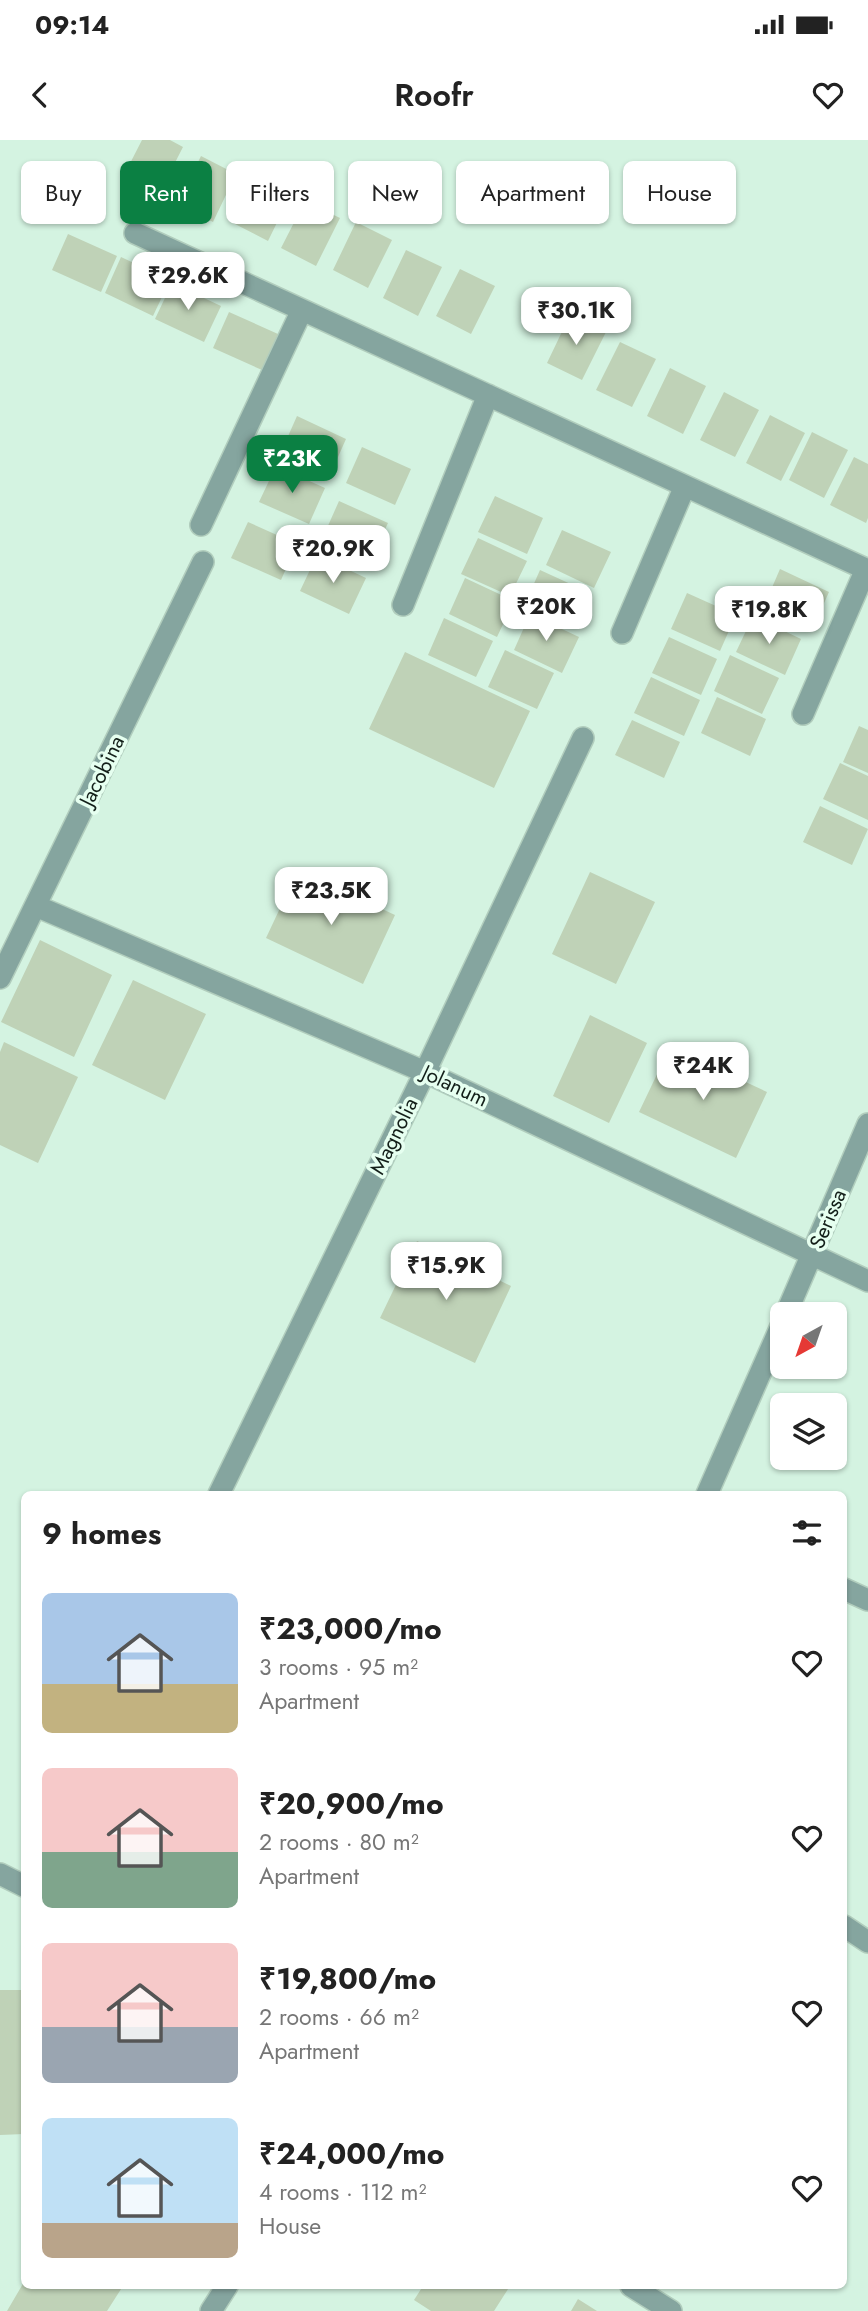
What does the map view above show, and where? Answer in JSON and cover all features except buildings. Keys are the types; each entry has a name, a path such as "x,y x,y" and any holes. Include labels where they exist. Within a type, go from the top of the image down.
{"lane":[{"path":"135,233 867,570 803,714"},
{"path":"201,525 302,310"},
{"path":"403,605 488,396"},
{"path":"622,633 685,486"},
{"name":"Jacobina","path":"0,978 202,562"},
{"name":"Magnolia","path":"220,1491 425,1072 583,738"},
{"name":"Jolanum","path":"36,906 425,1072 868,1281"},
{"name":"Serissa","path":"791,1302 868,1124"},
{"path":"708,1491 770,1351"},
{"path":"847,1590 868,1600"},
{"path":"0,1874 21,1884"},
{"path":"847,1926 868,1934"},
{"path":"847,1927 868,1942"},
{"path":"211,2311 225,2289"},
{"path":"636,2289 671,2311"}]}
